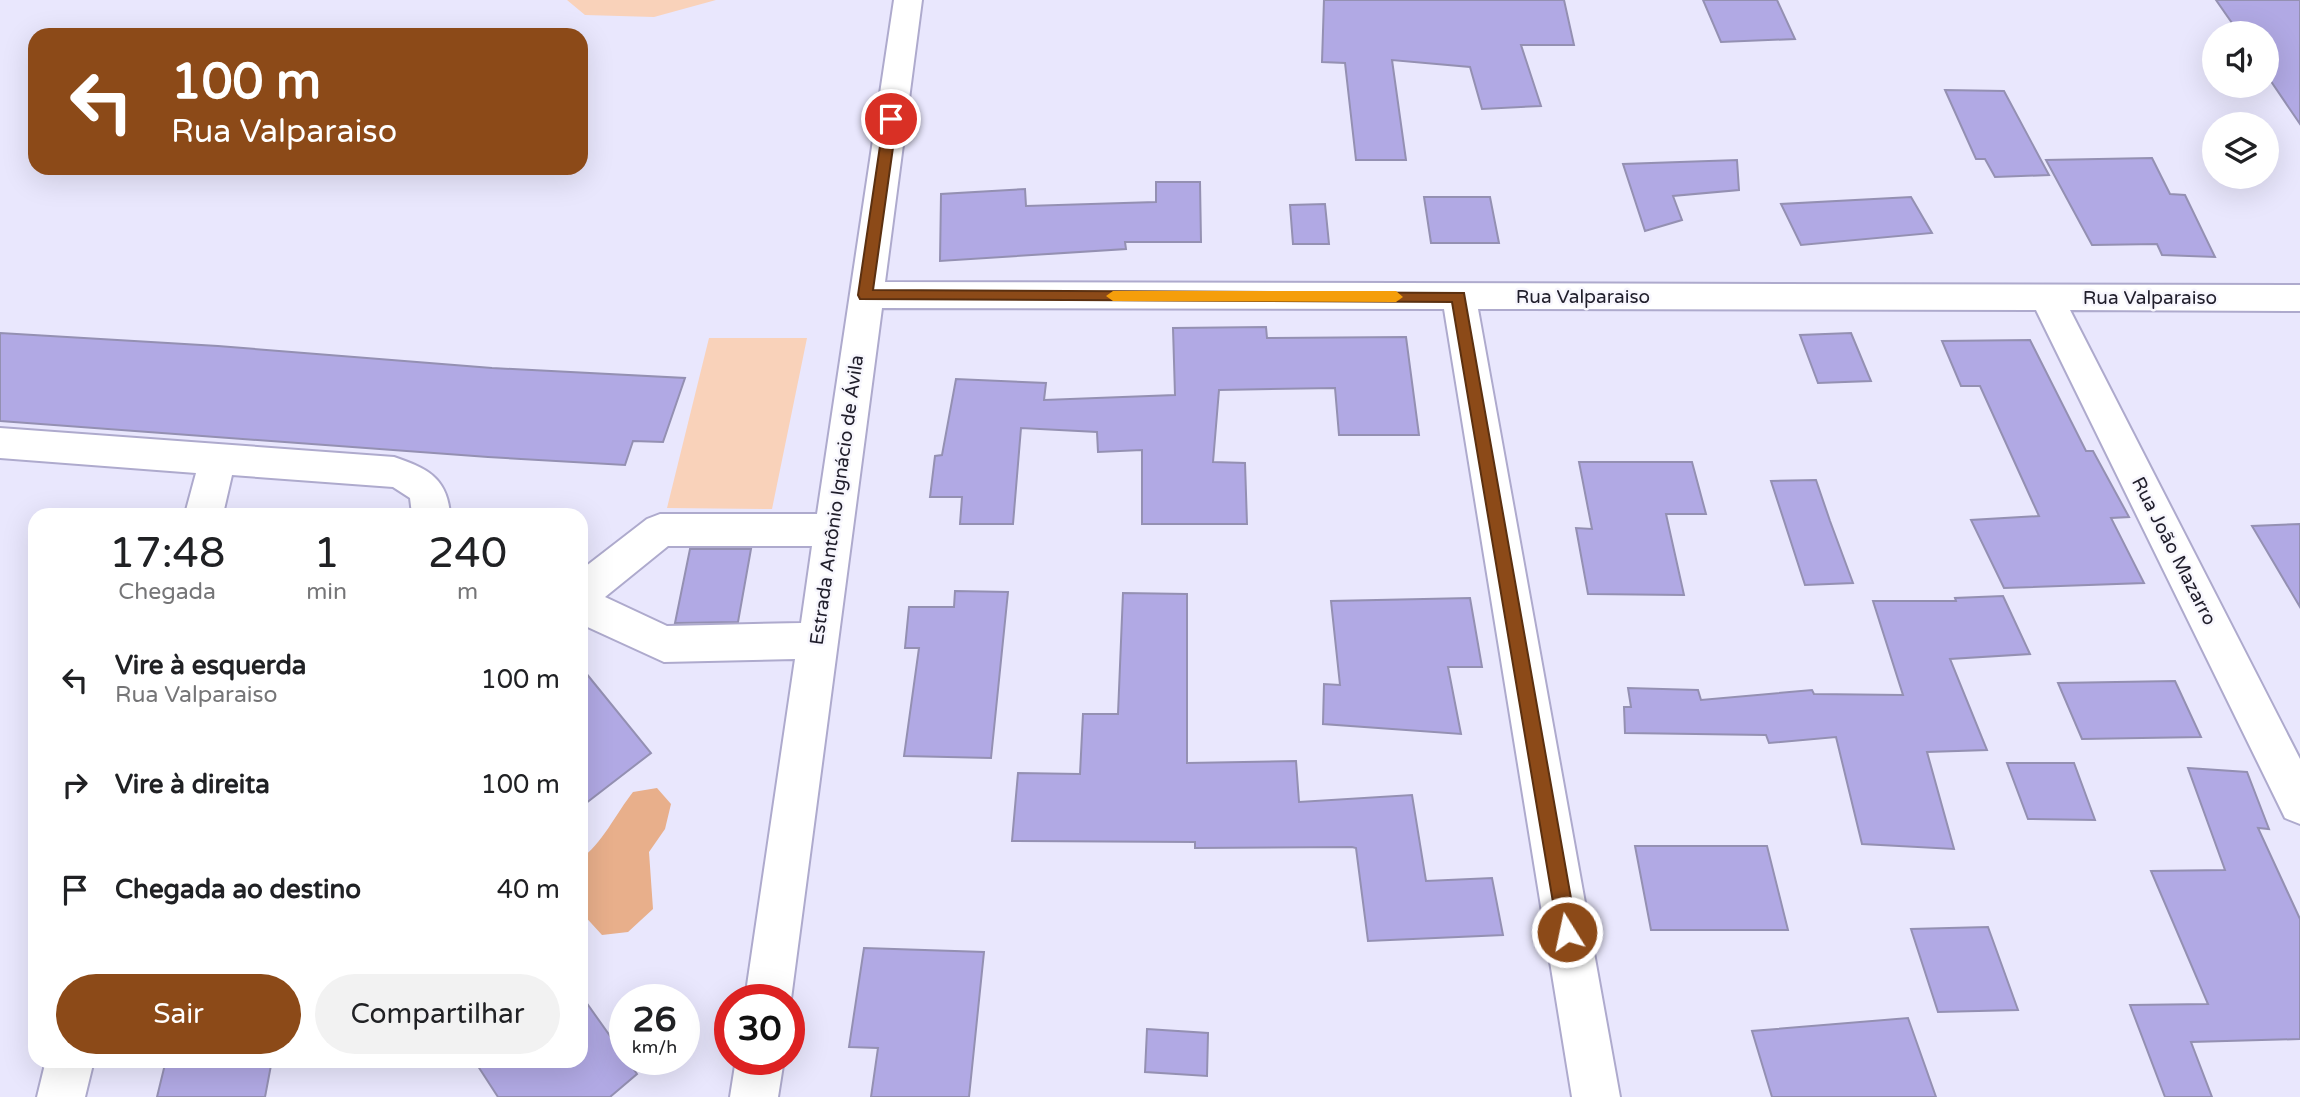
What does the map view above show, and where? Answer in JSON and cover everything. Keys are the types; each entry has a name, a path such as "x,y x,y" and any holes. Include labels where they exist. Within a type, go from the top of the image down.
{"street":[{"name":"Estrada Antônio Ignácio de Ávila","path":"770,984 908,0"},
{"name":"Rua Valparaiso","path":"865,295 2300,299"},
{"path":"1459,297 1596,1097"},
{"name":"Rua João Mazarro","path":"2048,298 2300,803"},
{"path":"0,443 394,472 418,480 430,497 431,508"},
{"path":"206,508 218,459"},
{"path":"588,587 660,530 833,530"},
{"path":"588,608 664,644 817,641"},
{"path":"61,1097 68,1068"},
{"path":"754,1097 757,1075"}],"shaded area":[{"path":"567,0 716,0 654,17 585,15"},
{"path":"709,338 807,338 772,509 667,508"},
{"path":"657,788 671,804 665,829 649,852 653,909 628,932 602,935 588,920 588,853 602,838 633,792"}],"building":[{"path":"1324,0 1564,0 1574,45 1521,45 1541,106 1482,109 1470,67 1392,60 1406,160 1356,160 1345,63 1322,62"},
{"path":"1703,0 1777,0 1795,39 1721,42"},
{"path":"2216,0 2300,0 2300,124 2279,93 2279,21 2231,21"},
{"path":"1945,90 2004,91 2049,175 1995,177 1985,159 1976,159"},
{"path":"2152,158 2170,194 2185,195 2215,257 2162,255 2157,244 2092,245 2046,160"},
{"path":"1737,160 1739,190 1673,196 1682,220 1645,231 1623,164"},
{"path":"1156,182 1200,182 1201,242 1125,242 1126,249 940,261 941,194 1025,189 1026,206 1156,202"},
{"path":"1424,197 1490,197 1499,243 1431,243"},
{"path":"1911,197 1932,233 1801,245 1781,204"},
{"path":"1325,204 1329,244 1293,244 1290,205"},
{"path":"1266,327 1267,338 1406,337 1419,435 1339,435 1335,388 1219,390 1213,462 1245,463 1247,524 1142,524 1142,450 1098,452 1097,432 1021,428 1013,524 960,524 962,497 930,497 935,456 942,455 956,379 1046,383 1044,400 1175,395 1173,328"},
{"path":"0,333 218,346 492,368 685,378 663,442 633,441 625,465 488,457 0,421"},
{"path":"1851,333 1871,381 1818,383 1800,335"},
{"path":"2030,340 2086,451 2093,451 2129,517 2111,518 2144,583 2004,588 1971,520 2039,516 1980,386 1961,386 1942,341"},
{"path":"1579,462 1692,462 1706,514 1666,514 1684,595 1588,594 1576,528 1592,529"},
{"path":"1816,480 1853,583 1805,585 1771,481"},
{"path":"2300,524 2300,607 2252,526"},
{"path":"690,549 751,549 738,622 675,623"},
{"path":"955,591 1008,592 991,758 904,756 919,648 905,648 909,607 954,607"},
{"path":"1123,593 1187,594 1187,763 1296,761 1299,802 1412,795 1426,881 1492,878 1503,935 1368,941 1356,848 1352,847 1195,848 1195,842 1012,841 1018,773 1080,774 1083,714 1118,714"},
{"path":"2003,596 2030,654 1950,659 1987,750 1927,752 1954,849 1862,844 1836,737 1769,743 1766,735 1625,733 1624,707 1631,707 1628,688 1698,690 1701,700 1812,690 1814,694 1903,695 1873,601 1956,601 1955,598"},
{"path":"1470,598 1482,667 1448,667 1461,734 1323,724 1324,684 1340,685 1331,601"},
{"path":"588,676 651,753 588,802"},
{"path":"2175,681 2201,737 2082,739 2058,683"},
{"path":"2007,763 2074,763 2095,820 2028,819"},
{"path":"2188,768 2247,772 2269,829 2258,828 2300,919 2300,1039 2191,1042 2212,1097 2165,1097 2130,1005 2208,1004 2151,871 2225,870"},
{"path":"1635,846 1767,846 1788,930 1651,930"},
{"path":"1988,927 2018,1010 1938,1012 1911,929"},
{"path":"864,948 984,952 969,1097 871,1097 878,1048 849,1047"},
{"path":"588,1005 609,1034 609,1075 636,1075 610,1097 498,1097 479,1068 588,1068"},
{"path":"1908,1018 1936,1097 1772,1097 1752,1031"},
{"path":"1147,1029 1208,1033 1207,1076 1145,1072"},
{"path":"164,1068 270,1068 265,1097 157,1097"}],"slow traffic":[{"path":"1113,296 1396,297"}],"route":[{"path":"891,119 865,295 1459,297 1567,932"}]}
